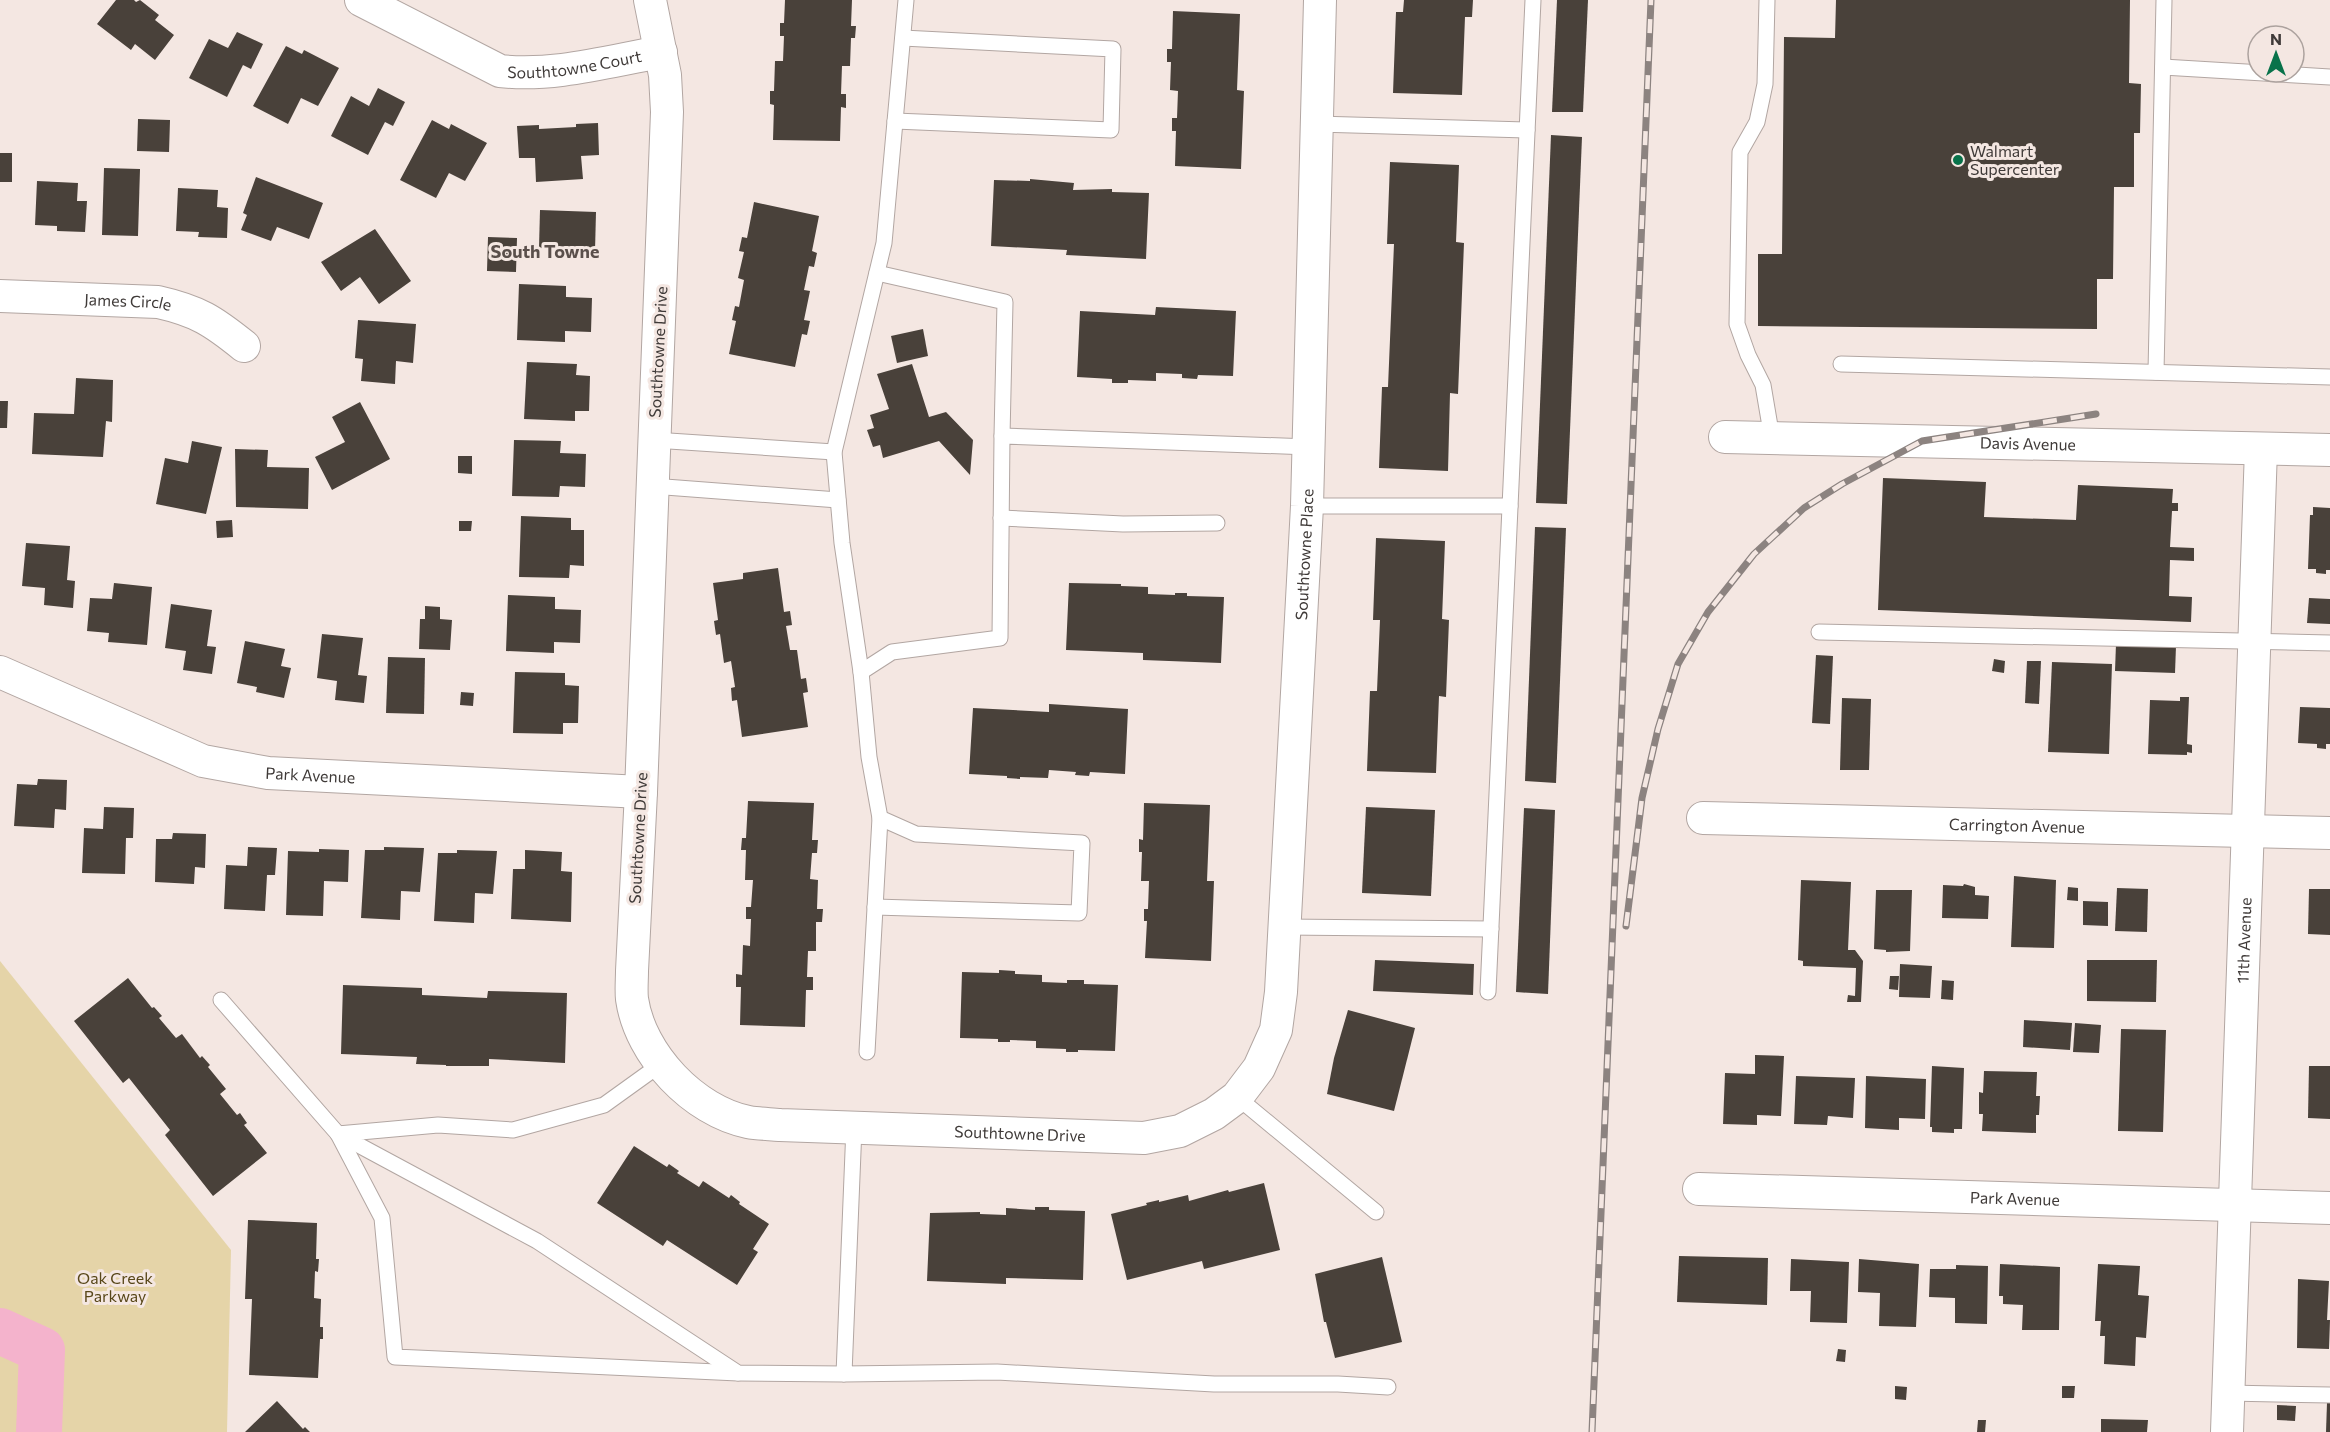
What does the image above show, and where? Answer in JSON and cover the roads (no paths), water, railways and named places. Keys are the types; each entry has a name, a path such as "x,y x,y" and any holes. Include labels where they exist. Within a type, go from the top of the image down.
{"street":[{"name":"Southtowne Court","path":"361,0 500,71 519,73 554,71 661,52"},
{"name":"Southtowne Drive","path":"650,0 661,52 666,102 666,141 632,971 632,1000 641,1030 661,1064 686,1091 711,1108 748,1122 1144,1138 1180,1131 1214,1114 1237,1097"},
{"name":"Southtowne Place","path":"1237,1097 1259,1068 1276,1030 1281,992 1307,506 1320,0"},
{"name":"James Circle","path":"0,296 158,302 183,308 212,320 244,346"},
{"name":"Davis Avenue","path":"1725,437 2330,450"},
{"name":"11th Avenue","path":"2227,1432 2261,449"},
{"name":"Park Avenue","path":"0,672 203,761 268,773 641,792"},
{"name":"Carrington Avenue","path":"1703,818 2330,833"},
{"name":"Park Avenue","path":"1699,1188 2235,1207 2330,1208"}],"lane":[{"path":"867,1052 880,818 869,757 834,452 884,243 906,0"},
{"path":"1488,992 1533,0"},
{"path":"1767,0 1765,84 1757,122 1740,152 1737,324 1748,356 1763,385 1772,438"},
{"path":"2156,372 2164,0"},
{"path":"895,122 1111,130 1113,49 903,38"},
{"path":"2163,67 2330,77"},
{"path":"1317,124 1527,130"},
{"path":"861,672 892,652 1000,638 1005,302 877,273"},
{"path":"1841,364 2330,376"},
{"path":"1002,436 1309,447"},
{"path":"654,440 834,452"},
{"path":"652,486 838,500"},
{"path":"1307,506 1510,506"},
{"path":"1001,518 1123,524 1217,523"},
{"path":"1819,632 2330,643"},
{"path":"875,907 1079,913 1082,843 916,834 880,818"},
{"path":"1284,927 1491,929"},
{"path":"221,1000 338,1134 382,1218 395,1357 738,1373 997,1372 1214,1384 1338,1384 1388,1387"},
{"path":"338,1134 438,1125 513,1130 604,1105 661,1064"},
{"path":"1237,1097 1376,1212"},
{"path":"844,1374 854,1127"},
{"path":"338,1134 537,1241 738,1373"},
{"path":"2228,1393 2330,1395"}],"waterway":[{"path":"0,1331 42,1350 39,1432"}],"railway":[{"path":"1592,1432 1651,0"},
{"path":"1626,926 1642,798 1658,729 1678,664 1708,612 1754,554 1804,508 1842,484 1922,441 2096,414"}],"place":[{"name":"Walmart Supercenter","path":"1958,160"}],"district":[{"name":"South Towne","path":"545,252"}],"park label":[{"name":"Oak Creek Parkway","path":"115,1287"}]}
